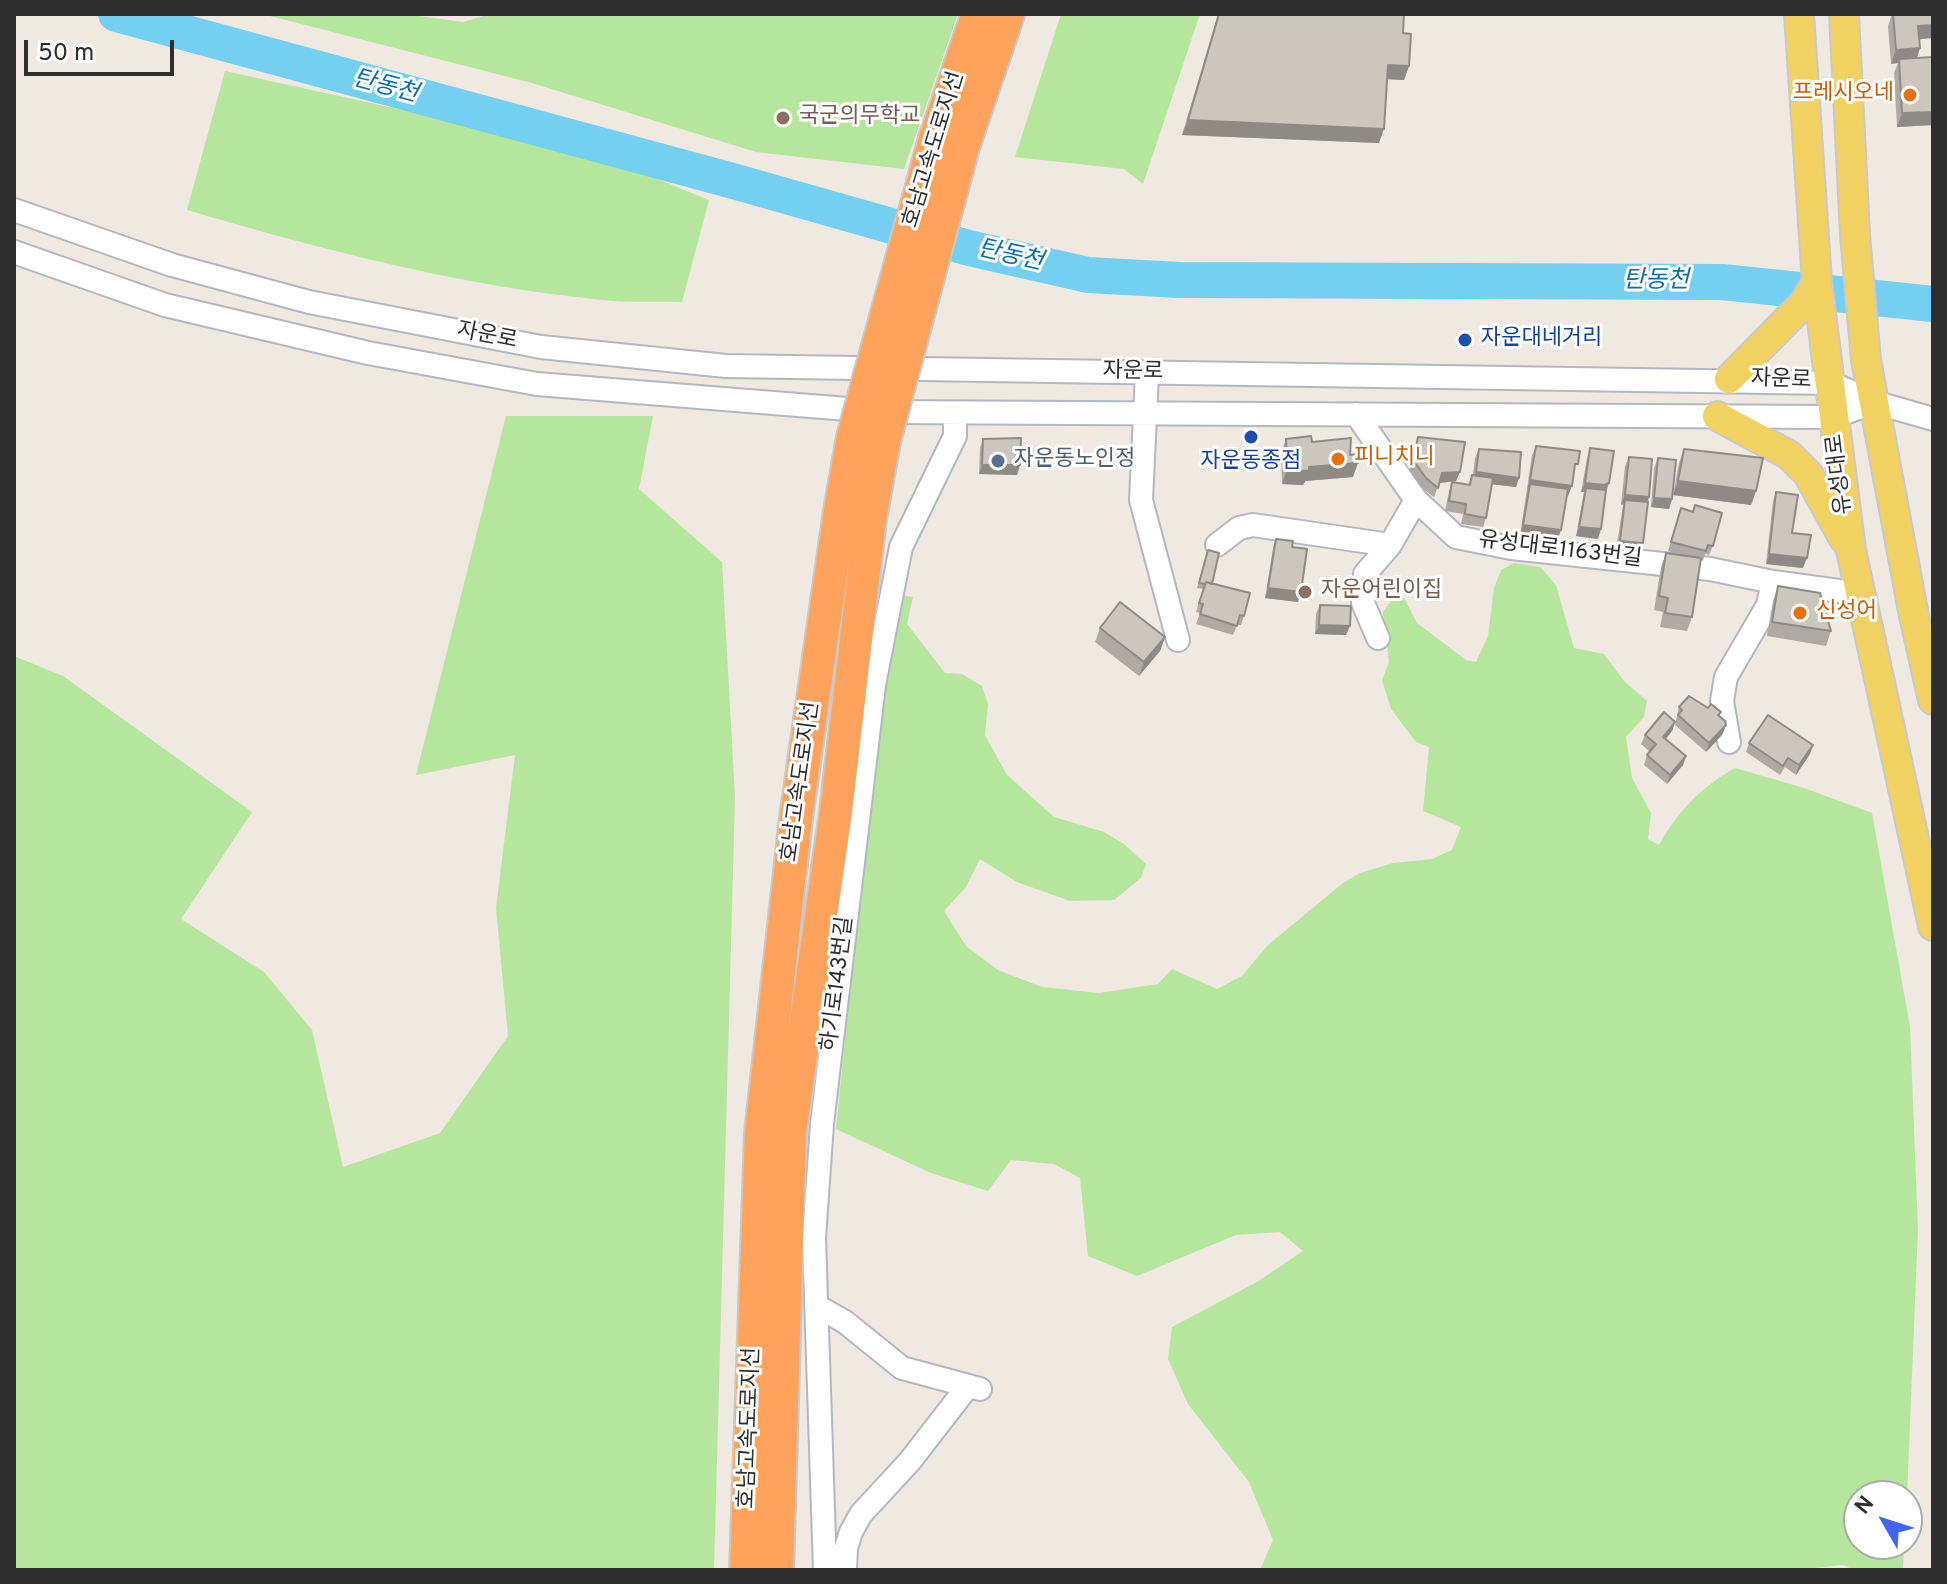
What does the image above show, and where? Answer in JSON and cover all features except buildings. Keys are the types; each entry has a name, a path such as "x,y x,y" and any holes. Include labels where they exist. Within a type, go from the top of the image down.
{"highway":[{"name":"호남고속도로지선","path":"746,1570 761,1133 796,818 840,511 869,439 949,143 978,14"},
{"name":"호남고속도로지선","path":"949,143 1008,14"},
{"name":"호남고속도로지선","path":"777,1570 790,1132 836,812 870,519 869,439"}],"main road":[{"name":"유성대로","path":"1799,14 1817,282 1851,550 1933,926"},
{"name":"유성대로","path":"1844,14 1855,235 1866,360 1923,616 1933,700"},
{"path":"1729,379 1804,303 1817,282"},
{"path":"1717,416 1789,455 1808,474 1851,550"}],"street":[{"name":"자운로","path":"14,210 172,265 309,302 541,347 726,366 1147,374 1729,379 1828,370 1874,402"},
{"name":"자운로","path":"14,252 165,305 368,353 537,384 885,412 955,413 1834,417 1874,402"},
{"path":"1147,374 1141,500 1178,640"},
{"path":"1874,402 1933,419"},
{"name":"하기로143번길","path":"825,1570 814,1238 822,1124 874,685 901,547 955,436 955,413"},
{"name":"유성대로1163번길","path":"1356,414 1416,500 1456,537 1511,548 1710,569 1773,582 1861,594"},
{"path":"1378,638 1363,603 1365,574 1390,545 1416,500"},
{"path":"1217,545 1239,528 1253,525 1390,545"},
{"path":"1729,742 1722,701 1726,677 1768,605 1773,582"},
{"path":"817,1306 845,1322 902,1368 974,1388 861,1514 846,1548 845,1570"}],"green space":[{"name":"국군의무학교","path":"262,14 404,14 463,22 490,14 958,14 904,169 756,152 532,83"},
{"path":"1061,14 1200,14 1143,184 1124,169 1015,157"},
{"path":"225,71 471,125 623,165 709,200 682,302 613,301 497,286 393,265 187,210"},
{"path":"506,416 653,416 639,489 722,562 735,797 714,1570 14,1570 14,656 63,676 252,812 181,919 264,972 312,1030 343,1167 440,1133 508,1036 496,908 515,755 416,775"},
{"path":"1514,563 1540,567 1556,585 1574,648 1604,654 1624,681 1647,701 1644,717 1626,737 1632,778 1651,813 1648,839 1659,845 1691,801 1735,768 1804,788 1872,813 1910,1027 1918,1230 1908,1480 1843,1480 1843,1560 1903,1560 1903,1570 1854,1570 1843,1565 1794,1570 1260,1570 1273,1540 1249,1482 1188,1404 1168,1359 1172,1327 1257,1282 1303,1251 1280,1232 1236,1235 1137,1276 1088,1256 1080,1178 1054,1164 1011,1160 988,1191 931,1173 836,1129 869,800 899,595 913,597 907,624 945,673 962,674 982,686 988,704 985,735 1007,775 1054,817 1104,832 1124,844 1146,864 1141,878 1114,900 1070,901 1017,882 980,859 966,887 944,911 966,946 998,970 1042,987 1099,993 1158,984 1172,969 1217,989 1242,976 1268,945 1343,883 1360,873 1393,863 1432,859 1452,850 1461,827 1423,811 1429,747 1416,742 1391,709 1382,680 1389,662 1383,612 1393,598 1404,598 1417,623 1466,660 1476,662 1488,636 1494,588 1501,570"}],"waterway":[{"name":"탄동천","path":"116,14 969,248 1088,275 1179,280 1722,282 1933,304"}],"place":[{"name":"프레시오네","path":"1910,95"},
{"name":"국군의무학교","path":"783,118"},
{"name":"자운대네거리","path":"1465,340"},
{"name":"자운동종점","path":"1251,437"},
{"name":"피니치니","path":"1338,459"},
{"name":"자운동노인정","path":"998,461"},
{"name":"자운어린이집","path":"1305,592"},
{"name":"신성어","path":"1800,613"}]}
